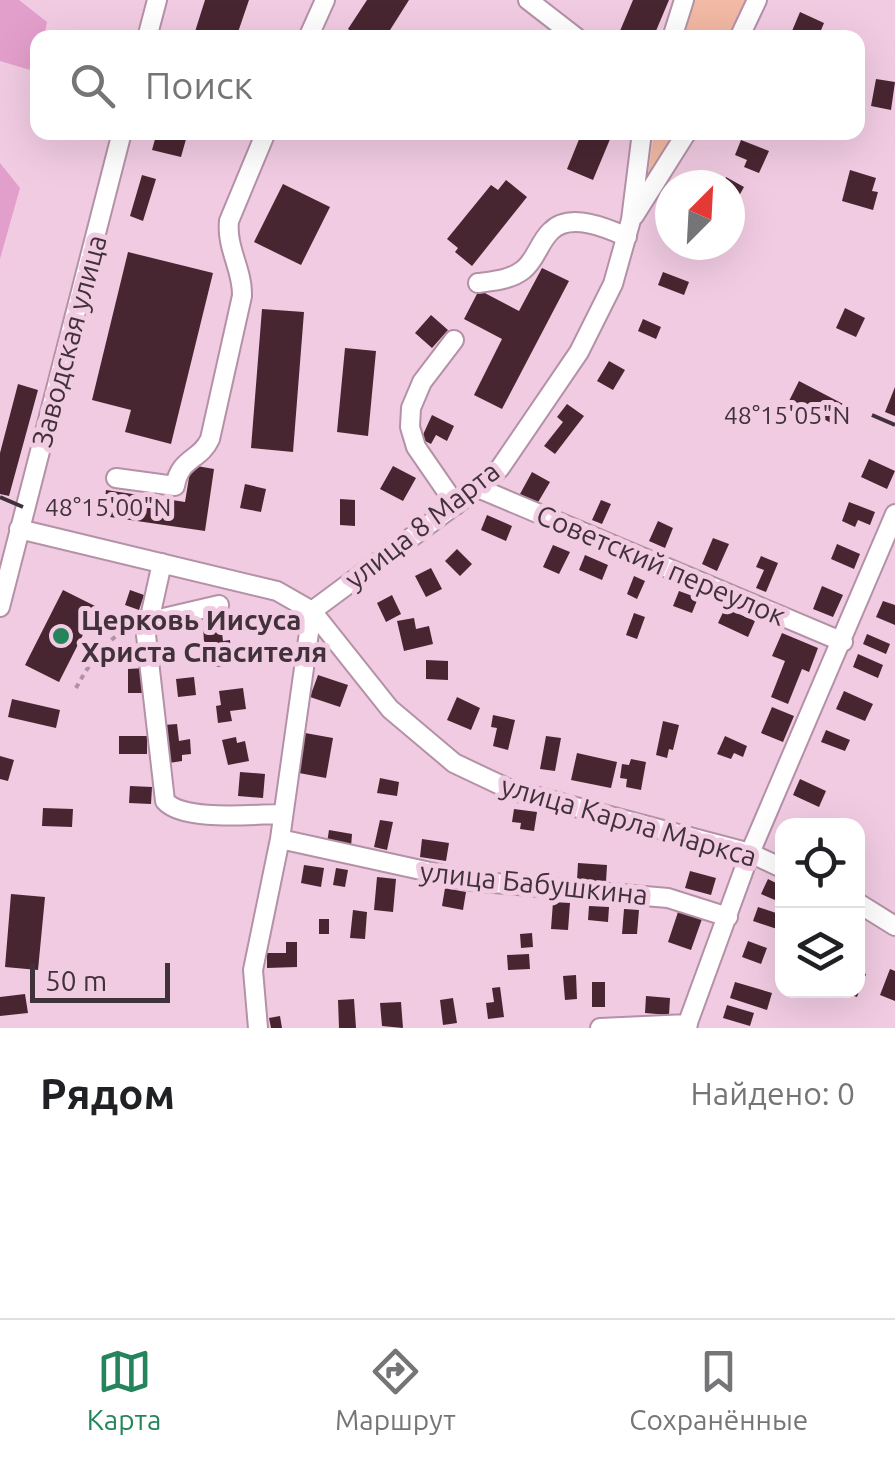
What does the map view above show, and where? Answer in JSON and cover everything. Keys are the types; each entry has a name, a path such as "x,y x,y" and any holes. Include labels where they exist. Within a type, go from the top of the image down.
{"street":[{"path":"149,30 157,0"},
{"path":"312,30 325,0"},
{"path":"528,0 567,30"},
{"path":"675,30 684,0"},
{"path":"742,30 757,0"},
{"name":"Заводская улица","path":"0,607 120,140"},
{"path":"116,478 175,486 181,466 206,449 242,296 242,282 228,234 230,220 263,140"},
{"name":"улица 8 Марта","path":"312,611 500,468 579,352 613,284 629,228 641,140"},
{"name":"улица 8 Марта","path":"629,228 682,140"},
{"path":"478,283 512,277 526,268 550,231 561,226 629,228"},
{"path":"454,340 422,382 411,408 410,427 416,447 456,504"},
{"name":"Советский переулок","path":"478,488 843,642"},
{"path":"600,1028 687,1026 750,853 895,514"},
{"name":"улица Карла Маркса","path":"19,529 278,591 312,611 390,709 454,764 511,790 750,853 775,865"},
{"path":"162,564 143,623 165,801 170,808 191,814 283,814"},
{"path":"143,623 219,605"},
{"path":"258,1028 253,970 280,838 312,611"},
{"name":"улица Бабушкина","path":"280,838 471,881 668,898 728,917"},
{"path":"865,907 895,926"}],"path":[{"path":"76,688 90,663 110,641 143,623"}],"shaded area":[{"path":"0,0 19,0 47,22 45,30 30,30 30,70 0,61"},
{"path":"693,0 754,0 738,30 682,30"},
{"path":"653,140 673,140 648,175"},
{"path":"0,163 20,188 0,259"}],"building":[{"path":"205,0 249,0 239,30 196,30"},
{"path":"367,0 409,0 390,30 348,29"},
{"path":"633,0 669,0 656,30 620,30"},
{"path":"800,12 824,23 821,30 792,30"},
{"path":"876,79 895,82 891,110 871,106"},
{"path":"155,140 186,140 181,157 152,150"},
{"path":"579,140 610,140 593,180 567,169"},
{"path":"741,140 769,151 759,173 744,167 747,160 735,155"},
{"path":"850,170 876,178 872,191 878,192 873,210 842,201"},
{"path":"142,175 156,179 143,221 130,216"},
{"path":"506,180 527,197 472,266 447,239 491,185 498,190"},
{"path":"283,184 330,207 301,265 254,242"},
{"path":"128,252 213,273 171,444 125,432 131,410 92,400"},
{"path":"542,268 569,281 502,409 474,395 502,339 464,319 479,290 519,311"},
{"path":"663,272 689,282 684,295 658,285"},
{"path":"845,308 865,318 856,337 836,328"},
{"path":"262,309 304,312 293,452 251,448"},
{"path":"431,315 448,330 432,348 415,333"},
{"path":"643,319 661,327 656,339 638,331"},
{"path":"345,348 376,351 368,436 337,432"},
{"path":"609,361 625,370 613,390 597,381"},
{"path":"799,381 847,406 837,426 812,413 807,422 793,414 797,405 789,401"},
{"path":"18,384 38,390 9,496 0,494 0,453"},
{"path":"895,387 895,416 885,412"},
{"path":"567,404 584,416 555,454 544,446 563,422 557,417"},
{"path":"432,415 454,426 447,441 436,435 431,444 421,439"},
{"path":"869,459 895,471 887,489 861,477"},
{"path":"191,465 214,469 205,531 103,516 106,490 185,502"},
{"path":"393,466 416,478 403,501 380,489"},
{"path":"532,472 550,482 537,504 520,494"},
{"path":"245,484 266,489 261,512 240,508"},
{"path":"340,499 355,500 355,526 340,525"},
{"path":"601,500 611,504 602,524 592,520"},
{"path":"849,502 875,512 870,525 858,520 855,527 842,521"},
{"path":"487,515 512,526 506,541 481,530"},
{"path":"658,521 673,528 665,548 649,541"},
{"path":"713,538 729,544 717,571 702,564"},
{"path":"837,544 860,554 854,569 831,559"},
{"path":"553,545 570,552 559,574 543,567"},
{"path":"457,549 472,564 460,576 445,561"},
{"path":"585,555 608,565 602,580 579,570"},
{"path":"761,556 778,563 766,592 756,588 764,570 756,567"},
{"path":"431,568 442,589 426,597 415,576"},
{"path":"634,576 645,581 637,599 627,594"},
{"path":"822,586 843,595 833,617 813,609"},
{"name":"Церковь Иисуса Христа Спасителя","path":"63,590 97,607 59,682 25,665"},
{"path":"130,590 144,595 139,610 125,605"},
{"path":"679,591 698,598 692,613 673,606"},
{"path":"392,595 401,614 386,622 377,603"},
{"path":"883,601 895,605 895,625 876,617"},
{"path":"725,608 755,621 748,637 718,623"},
{"path":"634,613 645,617 637,639 626,635"},
{"path":"414,618 416,629 429,626 433,644 404,651 397,621"},
{"path":"221,624 223,641 230,640 232,665 215,667 215,659 205,660 203,625"},
{"path":"782,633 818,648 809,672 802,669 788,704 771,697 785,661 772,656"},
{"path":"867,634 890,644 886,654 863,644"},
{"path":"858,654 883,665 878,678 853,667"},
{"path":"426,660 448,661 448,680 426,679"},
{"path":"145,668 145,693 128,693 128,669"},
{"path":"318,675 348,685 340,707 310,697"},
{"path":"194,677 196,695 178,697 176,679"},
{"path":"243,688 246,709 230,711 232,721 218,723 219,691"},
{"path":"844,691 873,704 865,721 836,709"},
{"path":"457,697 480,708 471,730 447,720"},
{"path":"12,699 60,710 56,728 8,717"},
{"path":"772,707 794,716 783,742 761,733"},
{"path":"493,715 515,720 508,750 493,746 497,728 491,727"},
{"path":"663,721 679,725 667,758 656,755"},
{"path":"177,724 179,741 190,739 191,754 182,755 182,761 169,763 164,725"},
{"path":"826,730 850,740 845,751 821,742"},
{"path":"305,733 333,738 326,778 299,773"},
{"path":"119,736 147,736 147,754 119,754"},
{"path":"546,736 561,738 555,771 540,769"},
{"path":"725,736 747,746 743,757 734,753 731,759 717,754"},
{"path":"236,737 237,743 245,741 249,761 228,765 222,740"},
{"path":"577,753 617,762 611,788 571,780"},
{"path":"0,756 14,760 8,781 0,779"},
{"path":"631,759 646,762 641,790 626,787 627,779 620,778 622,764 629,765"},
{"path":"240,772 265,774 263,798 238,796"},
{"path":"380,778 399,782 397,796 377,793"},
{"path":"800,779 826,791 819,807 793,795"},
{"path":"130,786 152,787 151,804 129,803"},
{"path":"43,808 73,809 72,827 42,826"},
{"path":"514,809 537,812 534,831 520,829 521,823 512,822"},
{"path":"380,820 393,822 387,850 374,847"},
{"path":"329,830 352,834 351,847 327,843"},
{"path":"422,839 449,843 446,861 420,857"},
{"path":"578,863 607,865 606,882 577,880"},
{"path":"304,865 324,868 321,887 301,883"},
{"path":"336,868 348,870 345,887 333,885"},
{"path":"690,871 716,878 711,895 685,888"},
{"path":"377,877 396,879 393,912 374,910"},
{"path":"768,879 775,882 775,900 761,894"},
{"path":"445,888 466,892 463,910 442,906"},
{"path":"11,894 45,897 38,970 5,967"},
{"path":"553,902 570,903 568,930 551,929"},
{"path":"589,906 609,907 608,922 588,920"},
{"path":"758,907 775,913 775,928 753,921"},
{"path":"624,909 639,910 637,934 622,934"},
{"path":"353,910 367,912 365,939 350,938"},
{"path":"678,912 702,919 691,950 668,942"},
{"path":"319,919 329,919 329,934 319,934"},
{"path":"532,933 533,947 521,948 520,934"},
{"path":"748,941 767,948 761,964 742,957"},
{"path":"286,942 297,942 297,967 267,968 267,953 286,953"},
{"path":"529,954 530,969 508,970 507,955"},
{"path":"890,969 895,971 895,1001 880,995"},
{"path":"576,975 577,999 565,1000 563,976"},
{"path":"592,982 605,982 605,1007 592,1007"},
{"path":"735,982 772,993 767,1010 730,998"},
{"path":"500,987 504,1017 488,1019 486,1003 494,1002 492,988"},
{"path":"25,994 28,1013 0,1016 0,997"},
{"path":"646,996 670,998 669,1015 645,1013"},
{"path":"453,998 457,1023 443,1025 440,1000"},
{"path":"354,999 356,1028 339,1028 338,1000"},
{"path":"401,1002 403,1028 382,1026 380,1003"},
{"path":"727,1005 754,1013 750,1026 723,1018"},
{"path":"280,1016 282,1028 271,1028 269,1018"}],"place":[{"name":"Церковь Иисуса Христа Спасителя","path":"61,636"}]}
